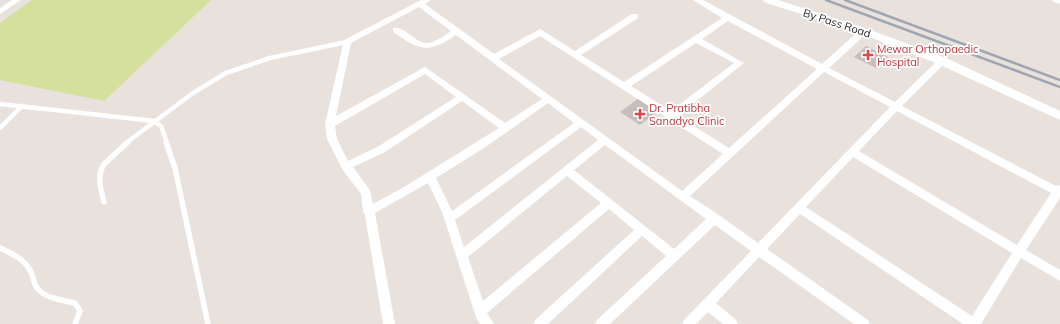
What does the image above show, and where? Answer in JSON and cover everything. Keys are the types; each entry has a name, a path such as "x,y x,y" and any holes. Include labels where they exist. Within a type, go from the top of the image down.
{"street":[{"path":"0,12 17,0"},
{"path":"697,0 728,18 1059,191 1019,251 974,324 800,208"},
{"name":"By Pass Road","path":"768,0 864,31 942,61 1060,116"},
{"path":"389,324 368,212 366,193 346,166 332,139 330,124 347,42 423,2 456,32 492,59 864,324"},
{"path":"575,55 635,16"},
{"path":"624,86 728,18"},
{"path":"396,30 420,46 426,47 437,44 456,32"},
{"path":"683,196 864,31"},
{"path":"492,59 540,32 730,154"},
{"path":"671,116 740,63 696,39"},
{"path":"688,324 896,106 942,61"},
{"path":"330,124 425,70 505,128"},
{"path":"346,166 382,149 462,97"},
{"path":"368,212 430,177 481,145 548,99"},
{"path":"449,219 580,123"},
{"path":"461,256 605,140"},
{"path":"852,152 1060,276"},
{"path":"567,170 675,256"},
{"path":"430,177 449,219 482,318 488,324"},
{"path":"480,312 609,203"},
{"path":"602,324 715,218"},
{"path":"539,324 642,230"},
{"path":"707,304 732,324"}],"lane":[{"path":"104,202 98,178 100,169 109,158 154,121 202,86 227,73 262,61 347,42"},
{"path":"0,104 154,121 161,126 175,168 208,324"},
{"path":"0,128 22,106"},
{"path":"0,248 20,258 26,263 38,291 45,295 75,304 78,307 80,311 75,324"}],"green space":[{"path":"32,0 211,0 104,101 0,80 0,23"}],"building":[{"path":"866,46 888,57 876,68 854,57"},
{"path":"639,98 658,111 640,125 620,112"}],"railway":[{"path":"826,0 1060,87"},
{"path":"845,0 1060,80"}],"place":[{"name":"Mewar Orthopaedic Hospital","path":"868,55"},
{"name":"Dr. Pratibha Sanadya Clinic","path":"640,114"}]}
